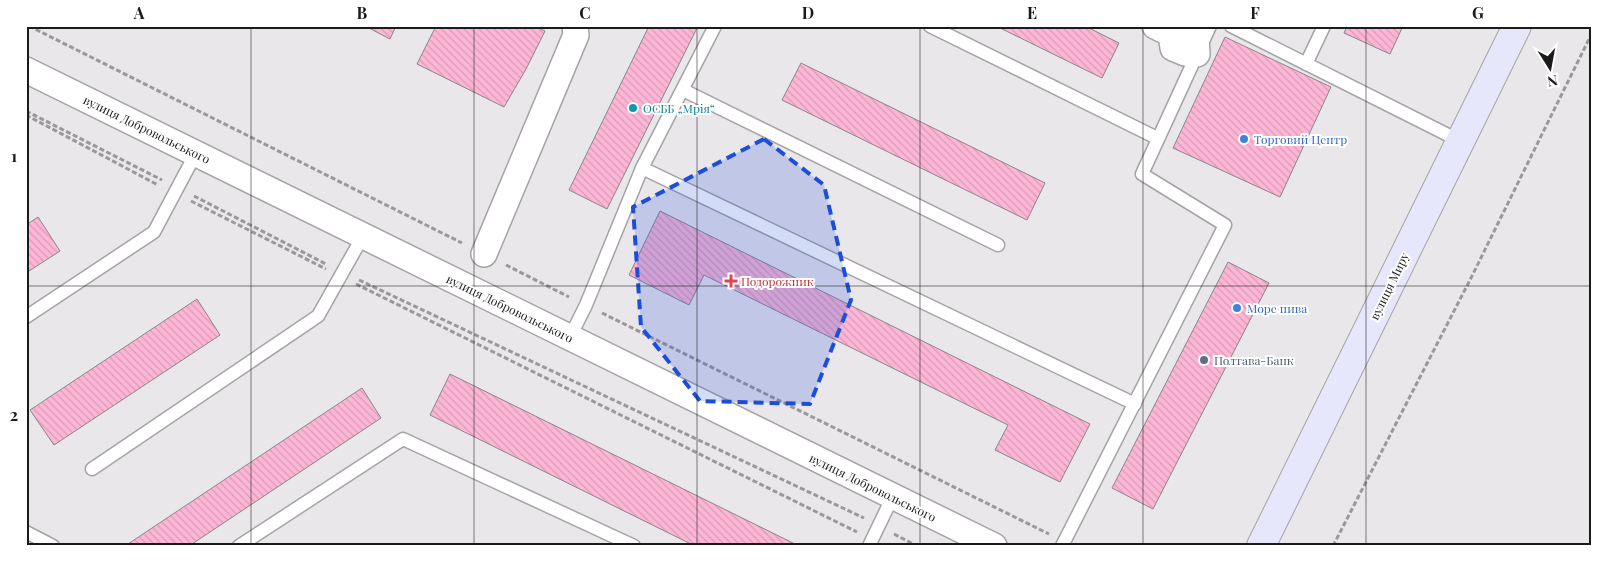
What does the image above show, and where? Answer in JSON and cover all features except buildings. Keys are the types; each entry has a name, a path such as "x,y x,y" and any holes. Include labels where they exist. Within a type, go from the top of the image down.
{"main road":[{"name":"вулиця Миру","path":"1261,546 1516,26"}],"street":[{"path":"484,254 576,35 575,26"},
{"path":"1163,30 1173,48 1185,53 1197,54"},
{"name":"вулиця Добровольського","path":"26,70 994,546"}],"lane":[{"path":"570,337 586,305 642,168 715,26"},
{"path":"930,26 1157,138"},
{"path":"1063,544 1225,225 1142,174 1210,26"},
{"path":"1230,26 1460,141"},
{"path":"1306,64 1324,26"},
{"path":"683,90 998,246"},
{"path":"26,317 154,232 196,153"},
{"path":"642,168 1135,404"},
{"path":"92,469 318,316 363,236"},
{"path":"239,546 403,439 634,546"},
{"path":"871,543 893,496"},
{"path":"26,532 53,546"}],"path":[{"path":"29,26 1063,544"},
{"path":"1333,546 1471,278 1591,35"},
{"path":"26,111 341,275 871,543"},
{"path":"26,115 341,275 879,526 917,546"}],"highlighted area":[{"path":"764,139 824,185 851,300 810,404 700,401 641,327 633,207"}],"place":[{"name":"ОСББ „Мрія“","path":"633,108"},
{"name":"Торговий Центр","path":"1244,139"},
{"name":"Подорожник","path":"731,281"},
{"name":"Море пива","path":"1237,308"},
{"name":"Полтава-Банк","path":"1204,360"}]}
